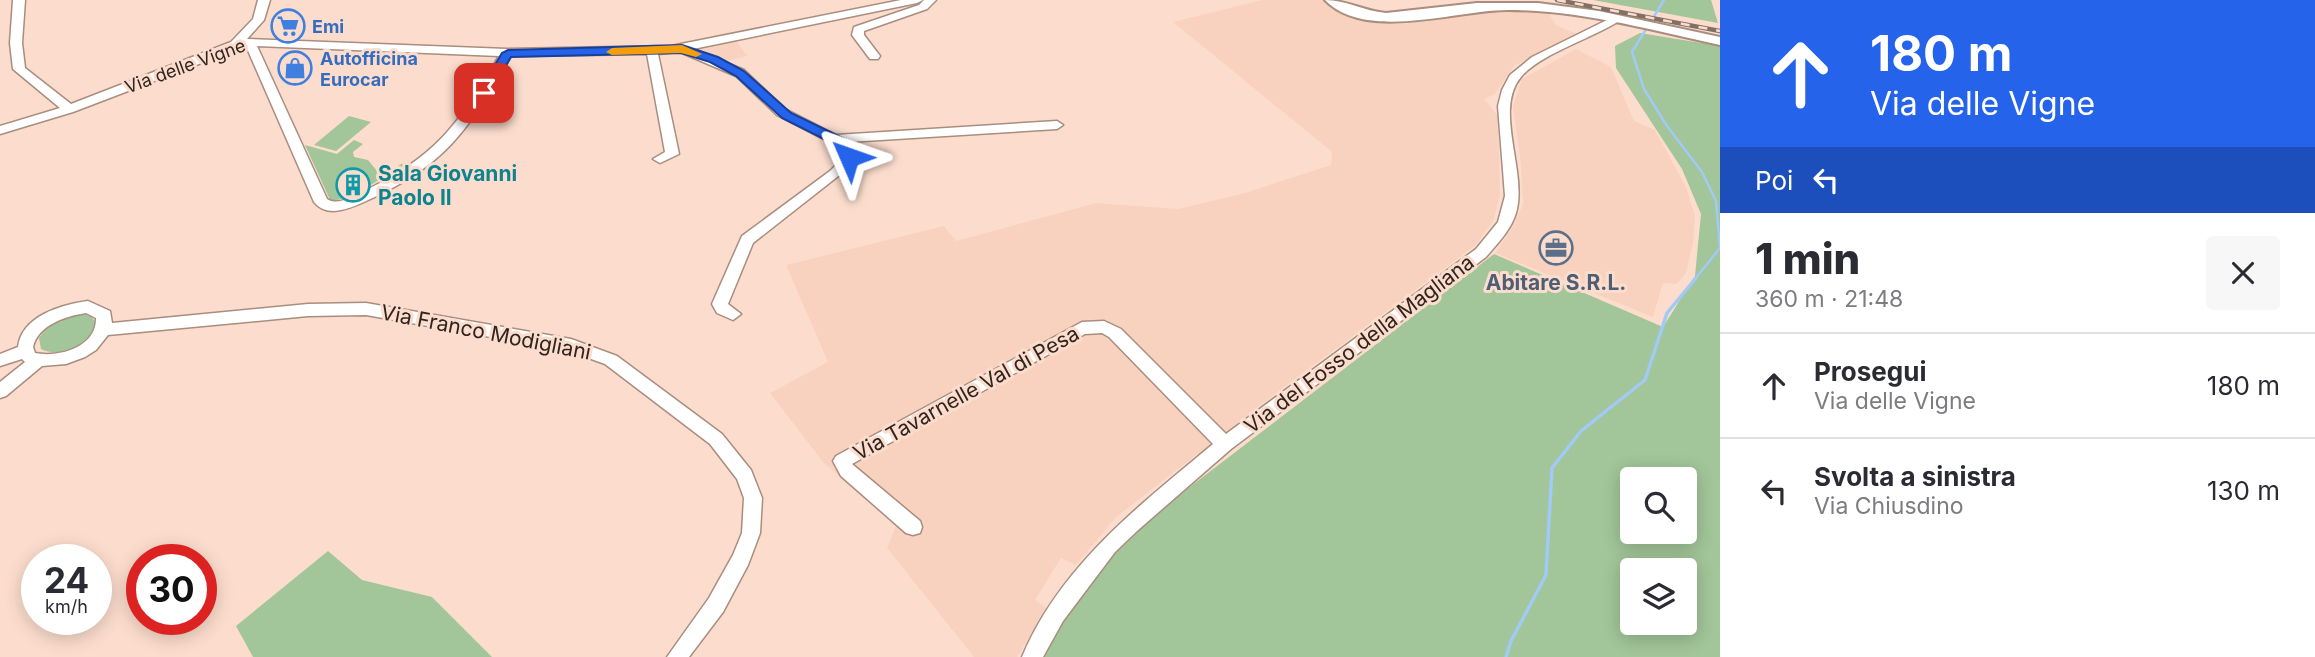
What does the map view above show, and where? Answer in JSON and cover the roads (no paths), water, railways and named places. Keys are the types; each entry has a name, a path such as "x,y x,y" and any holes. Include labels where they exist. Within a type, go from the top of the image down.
{"main road":[{"path":"1332,0 1353,11 1391,19 1508,5 1560,9 1720,41"}],"street":[{"path":"19,0 16,43 19,69 69,109"},
{"path":"237,42 258,20 264,0"},
{"name":"Via delle Vigne","path":"0,130 69,109 237,42 508,53 652,51 682,49 917,0"},
{"path":"874,56 857,34 858,29 923,7 930,0"},
{"name":"Via del Fosso della Magliana","path":"1032,657 1056,614 1108,546 1225,444 1481,253 1497,235 1509,214 1512,176 1504,110 1510,84 1526,66 1623,21"},
{"path":"251,41 251,49 321,202 330,207 369,195 413,172 438,153 465,125 508,53"},
{"path":"682,49 728,66 746,78 786,116 836,139 849,150 846,163 746,243 720,304 722,309 733,314"},
{"path":"652,51 672,154 660,159"},
{"path":"836,139 1057,125"},
{"path":"0,360 31,356 48,362 75,355 87,348 103,330 104,315 98,310 76,308 63,311 39,325 25,342 31,356"},
{"name":"Via Franco Modigliani","path":"103,330 308,310 366,309 571,345 611,360 716,439 745,475 753,498 754,519 741,559 716,605 677,657"},
{"name":"Via Tavarnelle Val di Pesa","path":"914,527 847,471 842,461 1082,328 1104,327 1115,333 1225,444"},
{"path":"0,391 31,356"}],"waterway":[{"path":"1664,0 1632,52 1644,89 1667,126 1702,172 1716,201 1720,248 1695,279"},
{"path":"1506,657 1511,641 1546,575 1552,468 1581,431 1645,380 1667,313 1696,278"}],"railway":[{"path":"1557,0 1720,31"}],"place":[{"name":"Emi","path":"288,26"},
{"name":"Autofficina Eurocar","path":"295,68"},
{"name":"Sala Giovanni Paolo II","path":"353,185"},
{"name":"Abitare S.R.L.","path":"1556,248"}]}
